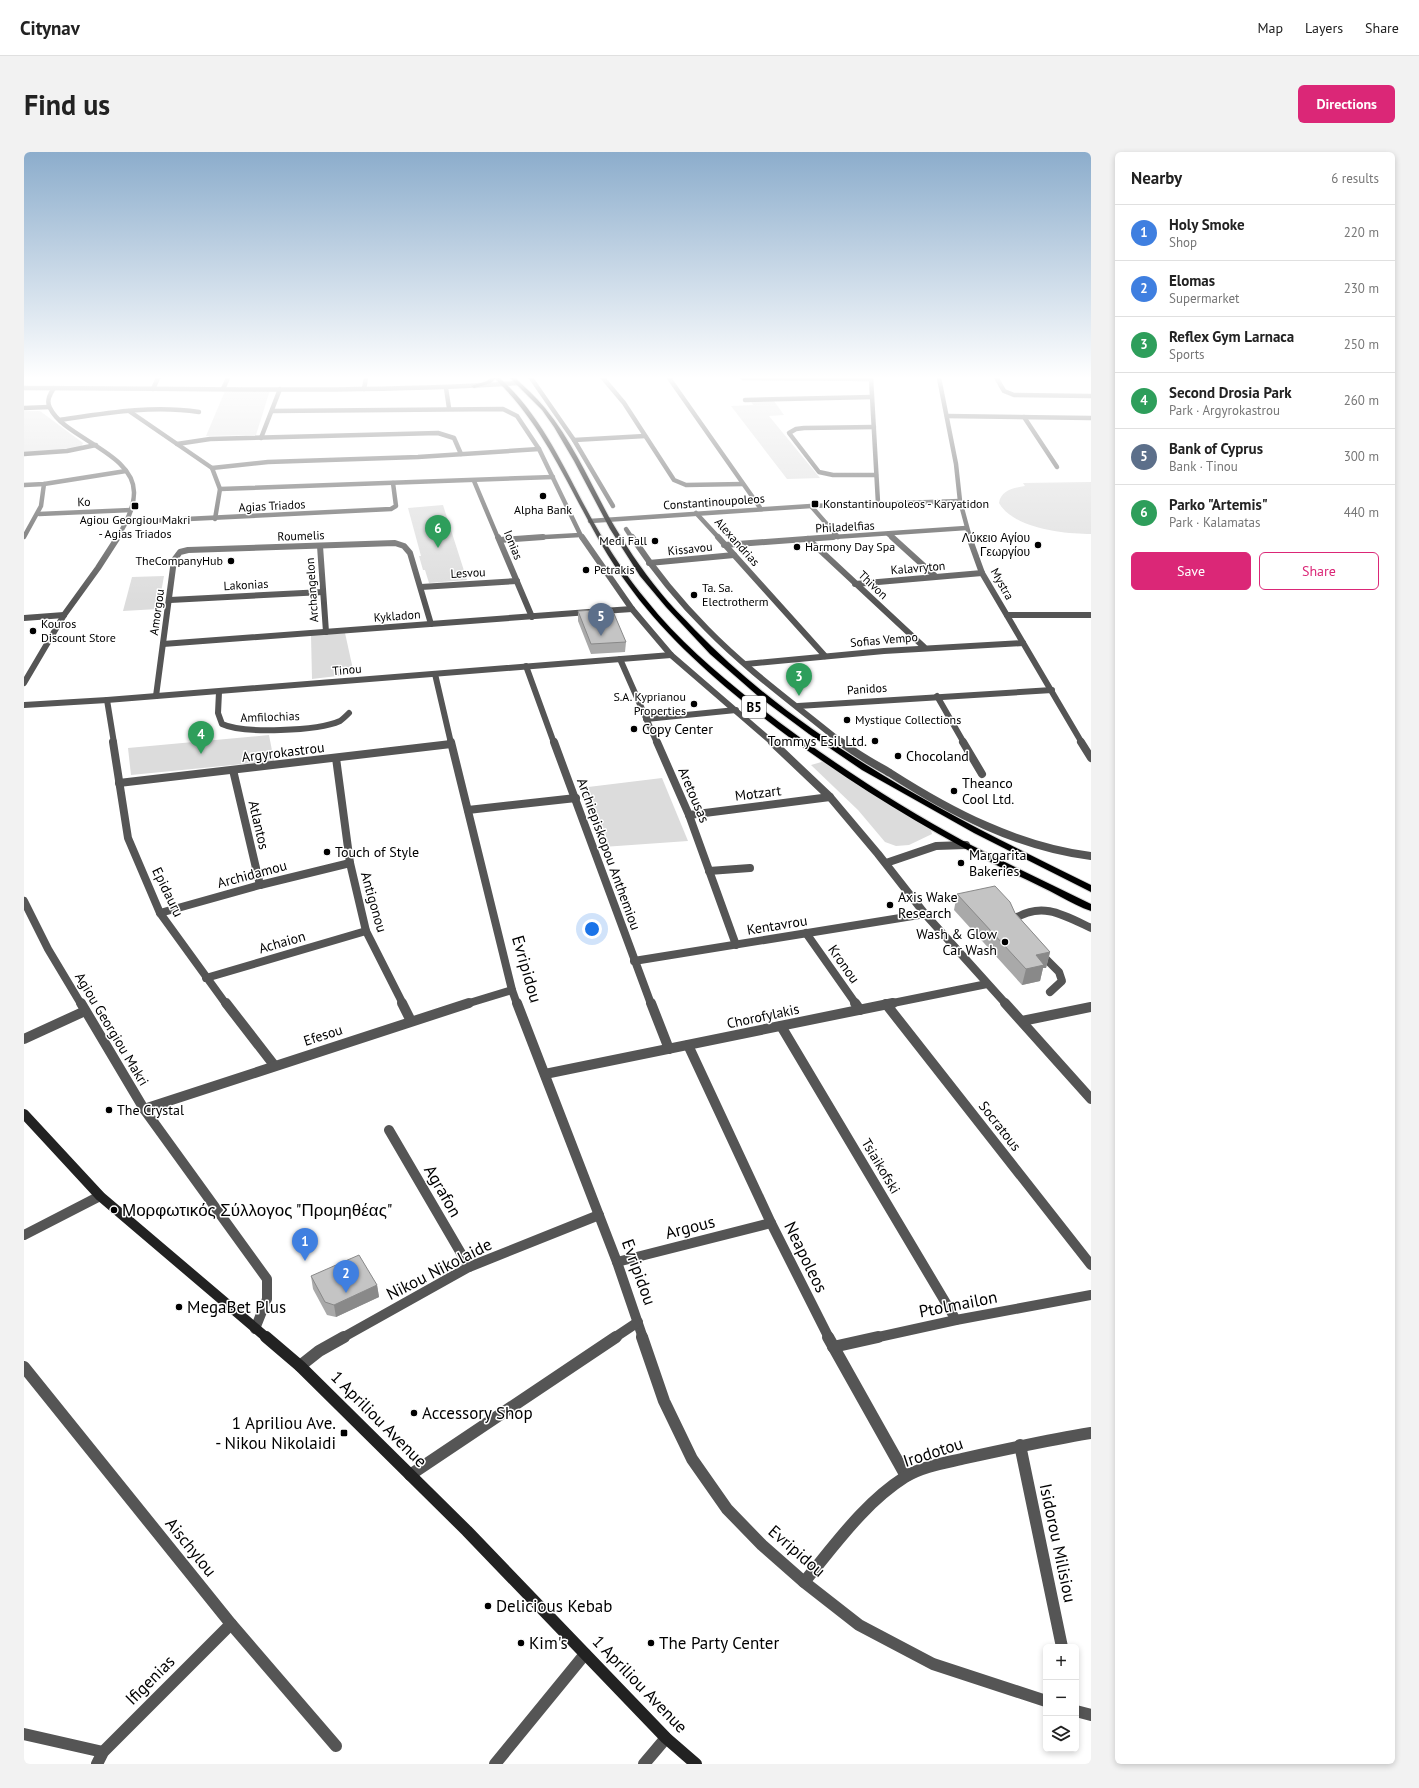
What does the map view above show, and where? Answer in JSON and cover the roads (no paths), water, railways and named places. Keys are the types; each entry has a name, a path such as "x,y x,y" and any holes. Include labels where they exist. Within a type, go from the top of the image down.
{"main road":[{"name":"B5","path":"555,453 590,521 626,576 652,612 694,657 770,719 838,768 966,846 1091,908"},
{"name":"B5","path":"573,453 608,519 643,575 667,606 724,664 785,713 873,773 943,814 1091,889"},
{"name":"1 Apriliou Avenue","path":"24,1114 100,1196 255,1330 300,1366 467,1531 666,1738 696,1764"}],"street":[{"path":"24,454 35,453"},
{"path":"24,683 64,616 109,554 126,522 135,495 135,487 132,479 126,471 105,453"},
{"path":"190,453 212,468 220,489 215,519"},
{"path":"212,468 268,462 473,453"},
{"path":"541,453 580,535 632,609 672,655 772,742 830,797 886,863 925,914 1091,1099"},
{"path":"582,453 613,506"},
{"path":"656,453 674,480 680,483 694,485 743,484"},
{"path":"722,453 761,509"},
{"path":"805,453 819,472 833,475 876,475"},
{"path":"875,453 878,503"},
{"name":"Mystra","path":"954,453 960,501 966,528 982,573 1091,758"},
{"path":"1048,453 1057,467"},
{"path":"24,485 44,484 126,471"},
{"path":"220,489 553,477"},
{"name":"Ionias","path":"474,481 532,617"},
{"path":"24,538 39,514 45,499 44,484"},
{"name":"Agias Triados","path":"126,522 215,519 391,509 396,506 392,484"},
{"name":"Constantinoupoleos","path":"590,521 811,506 960,501"},
{"path":"811,506 838,537"},
{"name":"Ko","path":"39,514 130,510"},
{"name":"Alexandrias","path":"696,513 825,656"},
{"name":"Philadelfias","path":"724,545 966,528"},
{"path":"626,529 649,563 707,629 746,664 846,746 908,785 971,820 1013,837 1074,854 1091,856"},
{"path":"888,534 935,576"},
{"path":"500,540 580,535"},
{"name":"Thivon","path":"808,539 924,648"},
{"name":"Roumelis","path":"199,549 320,546 391,542 403,545 410,551 421,587"},
{"name":"Archangelon","path":"320,546 326,632"},
{"name":"Amorgou","path":"156,696 170,600 174,560 180,552 199,549"},
{"name":"Kissavou","path":"649,563 734,555"},
{"name":"Kalavryton","path":"855,584 982,573"},
{"name":"Lesvou","path":"421,587 517,581"},
{"path":"421,587 431,624"},
{"name":"Lakonias","path":"170,600 323,592"},
{"name":"Kykladon","path":"163,644 632,609"},
{"path":"1007,615 1091,615"},
{"path":"24,618 64,616"},
{"name":"Sofias Vempo","path":"746,664 924,648 1023,643"},
{"name":"Tinou","path":"24,705 219,692 672,655"},
{"name":"Aretousas","path":"620,659 689,815 736,945"},
{"name":"Archiepiskopou Anthemiou","path":"526,666 576,798 634,961 669,1049"},
{"name":"Evripidou","path":"436,674 451,744 512,990 617,1262 664,1401 692,1459 727,1509 762,1545 804,1582 859,1625 933,1664 1043,1700"},
{"name":"Panidos","path":"798,706 836,702 1052,690"},
{"name":"Amfilochias","path":"219,692 219,720 224,726 232,729 265,730 321,725 342,720 349,713"},
{"path":"937,696 982,774"},
{"name":"Epidauru","path":"107,700 128,838 160,913 206,978 274,1065"},
{"path":"646,719 736,710"},
{"name":"Argyrokastrou","path":"119,783 451,744"},
{"name":"Antigonou","path":"336,758 350,863 366,931 411,1021"},
{"name":"Atlantos","path":"233,770 260,885"},
{"name":"Motzart","path":"689,815 830,797"},
{"path":"468,810 576,798"},
{"path":"936,846 943,833"},
{"path":"886,863 936,846 966,846"},
{"name":"Archidamou","path":"160,913 260,885 350,863"},
{"path":"709,871 750,868"},
{"name":"Agiou Georgiou Makri","path":"24,901 48,949 144,1109 267,1279 269,1292 266,1306 255,1330"},
{"path":"1020,930 1015,925 1014,918 1020,914 1036,909 1046,909 1091,928"},
{"name":"Kentavrou","path":"634,961 925,914"},
{"name":"Achaion","path":"206,978 366,931"},
{"name":"Kronou","path":"806,933 860,1010"},
{"path":"1034,946 1060,976 1062,981 1050,992"},
{"name":"Chorofylakis","path":"545,1074 987,984"},
{"name":"Efesou","path":"144,1109 274,1065 512,990"},
{"name":"Socratous","path":"886,1004 1091,1265"},
{"path":"1022,1022 1091,1007"},
{"path":"24,1039 85,1011"},
{"name":"Tsiaikofski","path":"781,1026 956,1320"},
{"name":"Neapoleos","path":"688,1045 771,1223 833,1347 906,1476"},
{"name":"Agrafon","path":"389,1130 470,1267"},
{"path":"24,1235 100,1196"},
{"name":"Nikou Nikolaide","path":"300,1366 319,1351 470,1267 599,1215"},
{"name":"Argous","path":"617,1262 771,1223"},
{"name":"Ptolmailon","path":"833,1347 956,1320 1091,1296"},
{"path":"410,1475 638,1322"},
{"name":"Aischylou","path":"24,1368 232,1624 336,1746"},
{"name":"Irodotou","path":"804,1582 858,1518 880,1495 906,1476 934,1466 1020,1445 1091,1433"},
{"name":"Isidorou Milisiou","path":"1020,1445 1061,1644"},
{"name":"Ifigenias","path":"100,1758 232,1624"},
{"path":"495,1764 585,1654"},
{"path":"1079,1711 1091,1715"},
{"path":"24,1734 100,1758"},
{"path":"644,1764 666,1738"}],"place":[{"name":"Alpha Bank","path":"543,496"},
{"name":"Konstantinoupoleos - Karyatidon","path":"815,504"},
{"name":"Agiou Georgiou Makri - Agias Triados","path":"135,506"},
{"name":"Medi Fall","path":"655,541"},
{"name":"Λύκειο Αγίου Γεωργίου","path":"1038,545"},
{"name":"Harmony Day Spa","path":"797,547"},
{"name":"Parko \"Artemis\"","path":"438,548"},
{"name":"TheCompanyHub","path":"231,561"},
{"name":"Petrakis","path":"586,570"},
{"name":"Ta. Sa. Electrotherm","path":"694,595"},
{"name":"Kouros Discount Store","path":"33,631"},
{"name":"Bank of Cyprus","path":"601,636"},
{"name":"Reflex Gym Larnaca","path":"799,696"},
{"name":"S.A. Kyprianou Properties","path":"694,704"},
{"name":"Mystique Collections","path":"847,720"},
{"name":"Copy Center","path":"634,729"},
{"name":"Tommys Esil Ltd.","path":"875,741"},
{"name":"Second Drosia Park","path":"201,754"},
{"name":"Chocoland","path":"898,756"},
{"name":"Theanco Cool Ltd.","path":"954,791"},
{"name":"Touch of Style","path":"327,852"},
{"name":"Margarita Bakeries","path":"961,863"},
{"name":"Axis Wake Research","path":"890,905"},
{"name":"Wash & Glow Car Wash","path":"1005,942"},
{"name":"The Crystal","path":"109,1110"},
{"name":"Μορφωτικός Σύλλογος \"Προμηθέας\"","path":"114,1210"},
{"name":"Holy Smoke","path":"305,1261"},
{"name":"Elomas","path":"346,1293"},
{"name":"MegaBet Plus","path":"179,1307"},
{"name":"Accessory Shop","path":"414,1413"},
{"name":"1 Apriliou Ave. - Nikou Nikolaidi","path":"344,1433"},
{"name":"Delicious Kebab","path":"488,1606"},
{"name":"Kim's","path":"521,1643"},
{"name":"The Party Center","path":"651,1643"}]}
